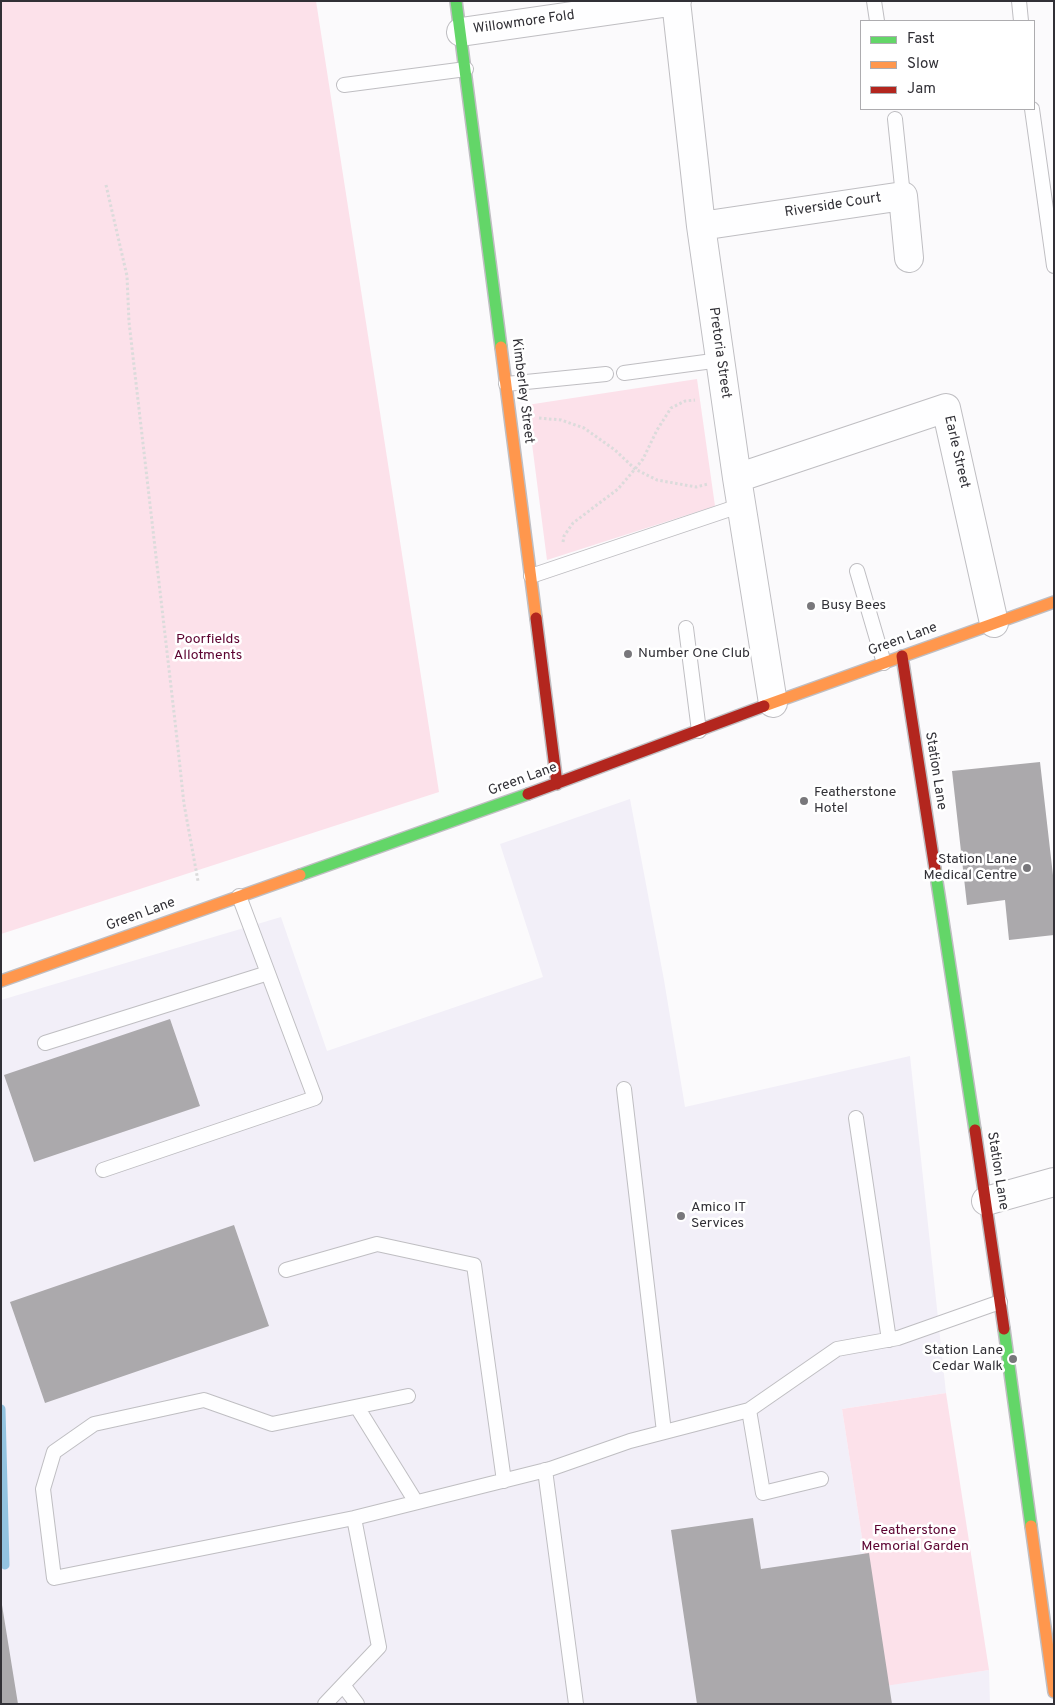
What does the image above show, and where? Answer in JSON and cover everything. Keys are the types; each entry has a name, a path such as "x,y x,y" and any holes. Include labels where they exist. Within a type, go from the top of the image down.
{"street":[{"name":"Kimberley Street","path":"456,1 557,784"},
{"name":"Willowmore Fold","path":"461,32 676,1"},
{"name":"Pretoria Street","path":"676,1 701,226 737,478 774,703"},
{"name":"Riverside Court","path":"701,226 903,196"},
{"path":"903,196 909,258"},
{"name":"Earle Street","path":"737,478 946,408 994,623"},
{"name":"Green Lane","path":"1,982 557,784 994,623 1053,607"},
{"name":"Station Lane","path":"902,656 986,1201 1054,1692"},
{"path":"986,1201 1054,1182"}],"lane":[{"path":"874,1 877,20"},
{"path":"1018,1 1021,20"},
{"path":"344,85 466,69"},
{"path":"1032,110 1054,266"},
{"path":"895,119 903,196"},
{"path":"624,373 720,360"},
{"path":"506,384 606,374"},
{"path":"531,576 742,505"},
{"path":"857,571 884,663"},
{"path":"686,628 699,731"},
{"path":"103,1170 315,1098 239,896"},
{"path":"45,1043 268,973"},
{"path":"624,1088 664,1432"},
{"path":"856,1118 889,1340"},
{"path":"286,1270 377,1244 474,1265 504,1481"},
{"path":"408,1396 272,1424 204,1400 94,1424 54,1452 43,1489 54,1578 354,1518 545,1470 630,1441 749,1410 837,1349 898,1338 1000,1302"},
{"path":"357,1406 416,1502"},
{"path":"749,1410 763,1493 821,1479"},
{"path":"545,1470 576,1704"},
{"path":"325,1704 379,1647 354,1518"},
{"path":"343,1685 357,1704"}],"path":[{"path":"106,185 126,276 129,322 184,804 203,909"},
{"path":"562,565 561,551 564,536 573,523 618,489 643,459 657,430 671,408 685,401 725,396"},
{"path":"511,419 561,420 584,428 615,450 635,468 657,480 696,487 737,478"}],"shaded area":[{"path":"630,799 664,980 685,1107 910,1056 946,1393 842,1409 885,1685 989,1670 990,1704 1,1704 1,1000 281,917 327,1051 543,977 500,844"}],"green space":[{"name":"Poorfields Allotments","path":"1,1 316,1 439,792 1,934"},
{"path":"697,379 715,506 547,560 527,405"},
{"name":"Featherstone Memorial Garden","path":"946,1393 989,1670 885,1686 842,1409"}],"building":[{"name":"Station Lane Medical Centre","path":"1040,762 1054,884 1054,935 1009,940 1005,900 967,905 952,771"},
{"path":"170,1019 200,1106 34,1162 4,1075"},
{"path":"234,1225 269,1326 45,1403 10,1302"},
{"path":"753,1518 761,1569 869,1553 892,1704 697,1704 671,1530"},
{"path":"2,1605 18,1704 1,1704"}],"waterway":[{"path":"1,1409 5,1565"}],"traffic: fast":[{"path":"456,1 501,347"},
{"path":"300,875 528,794"},
{"path":"935,869 975,1130"},
{"path":"1004,1329 1031,1526"}],"traffic: slow":[{"path":"501,347 536,618"},
{"path":"764,706 1054,602"},
{"path":"1,981 300,875"},
{"path":"1031,1526 1054,1692"}],"traffic: jam":[{"path":"536,618 557,784"},
{"path":"902,656 935,869"},
{"path":"528,794 764,706"},
{"path":"975,1130 1004,1329"}],"place":[{"name":"Busy Bees","path":"811,606"},
{"name":"Number One Club","path":"628,654"},
{"name":"Featherstone Hotel","path":"804,801"},
{"name":"Station Lane Medical Centre","path":"1027,868"},
{"name":"Amico IT Services","path":"681,1216"},
{"name":"Station Lane Cedar Walk","path":"1013,1359"}]}
